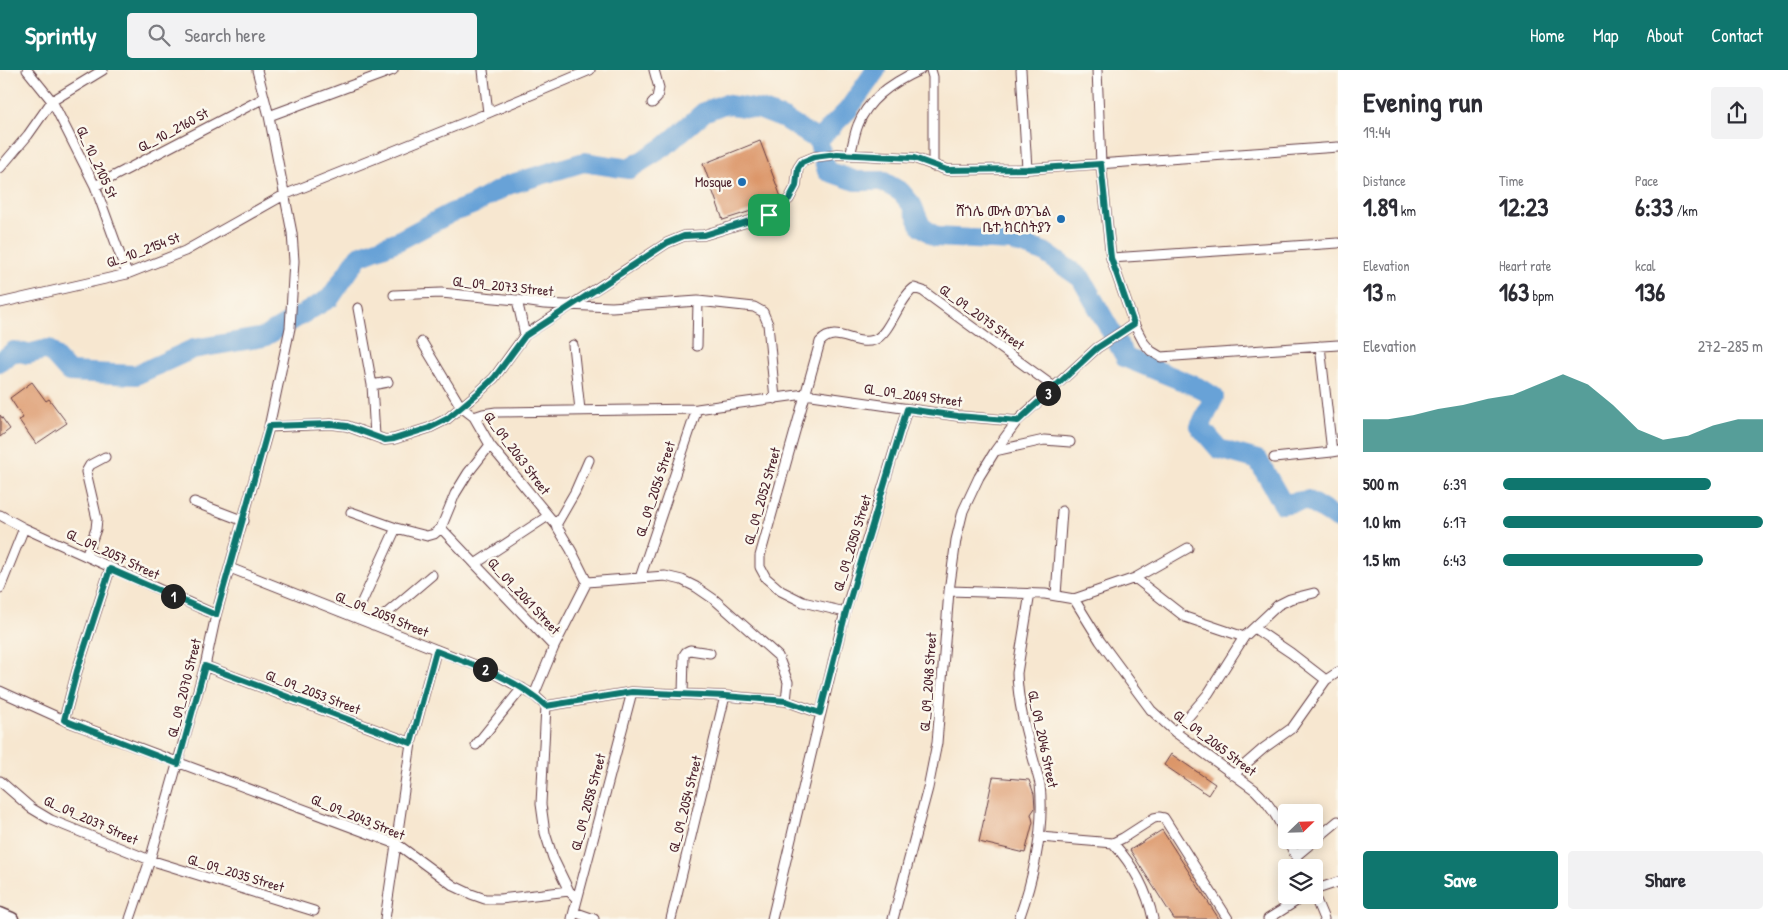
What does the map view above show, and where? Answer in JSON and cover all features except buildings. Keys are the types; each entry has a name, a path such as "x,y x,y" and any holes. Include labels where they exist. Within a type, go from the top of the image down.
{"street":[{"name":"GL_10_2105 St","path":"27,70 52,100 95,186 127,274"},
{"path":"0,168 28,135 52,100 103,70"},
{"name":"GL_09_2070 Street","path":"130,919 150,860 205,666 216,615 269,426 290,328 294,261 292,233 269,116 257,70"},
{"path":"269,116 393,70"},
{"path":"483,70 488,113"},
{"name":"GL_10_2154 St","path":"0,303 127,274 185,251 284,195 589,70"},
{"path":"652,103 657,98 659,88 654,70"},
{"path":"850,155 858,124 870,105 884,91 904,77 920,70"},
{"path":"931,70 933,76 933,166"},
{"path":"1021,70 1027,169"},
{"path":"1097,70 1101,164 1111,258 1134,324 1144,343 1151,351 1161,357 1338,345"},
{"name":"GL_10_2160 St","path":"95,186 264,98"},
{"path":"269,426 331,424 347,426 385,440 429,428 447,419 494,378 525,336 667,243 684,236 704,235 769,215 789,199 796,186 798,168 802,162 814,157 837,154 914,158 947,170 1027,169 1338,147"},
{"path":"1111,258 1338,244"},
{"name":"GL_09_2075 Street","path":"805,394 820,342 825,336 833,334 863,341 874,340 882,334 907,293 914,288 923,291 1054,387"},
{"name":"GL_09_2073 Street","path":"394,295 440,293 544,304 612,308 698,301 754,307 763,312 768,324 776,399"},
{"path":"517,300 525,336"},
{"path":"698,301 698,346"},
{"path":"358,308 372,385 375,436"},
{"name":"GL_09_2048 Street","path":"893,919 928,788 937,743 949,590 956,540 963,511 979,477 995,451 1018,421 1097,348 1134,324"},
{"name":"GL_09_2063 Street","path":"422,342 461,407 474,418 490,445 556,526 587,582"},
{"path":"573,345 580,410"},
{"path":"1274,458 1335,452 1320,346"},
{"path":"372,385 388,382"},
{"name":"GL_09_2069 Street","path":"474,418 496,412 696,409 805,394 958,416 1018,421"},
{"name":"GL_09_2052 Street","path":"805,394 760,556 760,567 766,578 781,590 803,602 846,612"},
{"name":"GL_09_2056 Street","path":"640,578 696,409"},
{"name":"GL_09_2050 Street","path":"772,919 820,713 846,612 907,409"},
{"path":"995,451 1044,440 1070,442"},
{"path":"352,512 396,528 427,536 434,534 441,528 455,494 468,473 490,445"},
{"path":"86,556 96,529 97,519 86,472 90,465 104,457"},
{"path":"556,526 575,492 589,460"},
{"path":"194,502 244,520"},
{"path":"1056,596 1062,511"},
{"name":"GL_09_2057 Street","path":"0,514 24,528 110,569 216,615"},
{"name":"GL_09_2061 Street","path":"475,564 548,516"},
{"path":"0,588 24,528"},
{"path":"355,617 396,528"},
{"name":"GL_09_2061 Street","path":"441,528 554,647"},
{"path":"949,590 1030,593 1074,599 1135,578 1188,548"},
{"name":"GL_09_2059 Street","path":"230,568 488,670 534,695 546,706"},
{"path":"64,720 77,671 110,569"},
{"path":"373,625 432,576"},
{"path":"534,695 554,647 587,582 665,576 682,580 715,600 778,656 788,682 786,701"},
{"path":"1135,578 1185,617 1244,637"},
{"name":"GL_09_2046 Street","path":"1019,919 1028,894 1040,837 1040,784 1021,708 1017,679 1030,593"},
{"path":"1175,732 1208,694 1244,637 1278,605 1290,598 1314,593"},
{"name":"GL_09_2065 Street","path":"1074,599 1100,641 1151,710 1175,732 1255,790 1278,818"},
{"path":"1254,628 1326,680"},
{"path":"683,694 684,655 690,650 710,653"},
{"path":"385,919 411,743 436,651"},
{"name":"GL_09_2053 Street","path":"205,666 411,743"},
{"path":"1233,774 1292,728 1326,680 1338,672"},
{"path":"476,745 522,688"},
{"name":"GL_09_2043 Street","path":"0,691 64,720 396,844 454,886 485,899 569,891"},
{"path":"577,899 569,891 553,858 544,833 541,804 546,706 632,692 786,701 820,713"},
{"name":"GL_09_2058 Street","path":"573,915 632,692"},
{"name":"GL_09_2054 Street","path":"671,919 725,696"},
{"name":"GL_09_2037 Street","path":"0,781 31,808 51,820 150,860"},
{"path":"1040,837 1113,843 1154,818 1164,818 1228,919"},
{"path":"1296,856 1338,821"},
{"path":"1113,843 1126,857 1143,885 1153,919"},
{"path":"1292,849 1297,859"},
{"name":"GL_09_2035 Street","path":"150,860 314,911"},
{"path":"1323,887 1338,882"},
{"path":"1268,919 1292,904"},
{"path":"1318,904 1324,919"},
{"path":"573,915 594,919"}],"waterway":[{"path":"818,140 848,110 876,70"},
{"path":"0,362 14,351 28,354 48,349 69,372 136,375 193,349 264,337 330,298 359,256 398,241 508,185 584,162 629,169 664,147 704,112 724,104 761,110 784,119 818,140 827,171 856,181 882,181 901,192 912,205 921,226 936,237 1011,241 1044,252 1081,278 1126,358 1200,388 1214,397 1200,427 1219,449 1258,460 1283,504 1307,500 1338,519"}],"place":[{"name":"Mosque","path":"742,182"},
{"name":"ሸጎሌ ሙሉ ወንጌል ቤተ ክርስትያን","path":"1061,219"}],"route":[{"path":"837,154 914,158 947,170 1027,169 1101,164 1111,258 1134,324 1097,348 1018,421 907,409 846,612 820,713 786,701 632,692 546,706 534,695 488,670 436,651 411,743 205,666 178,764 64,720 77,671 110,569 216,615 269,426 331,424 347,426 385,440 429,428 447,419 494,378 525,336 667,243 684,236 704,235 769,215 789,199 796,186 798,168 802,162 814,157 837,154"}]}
